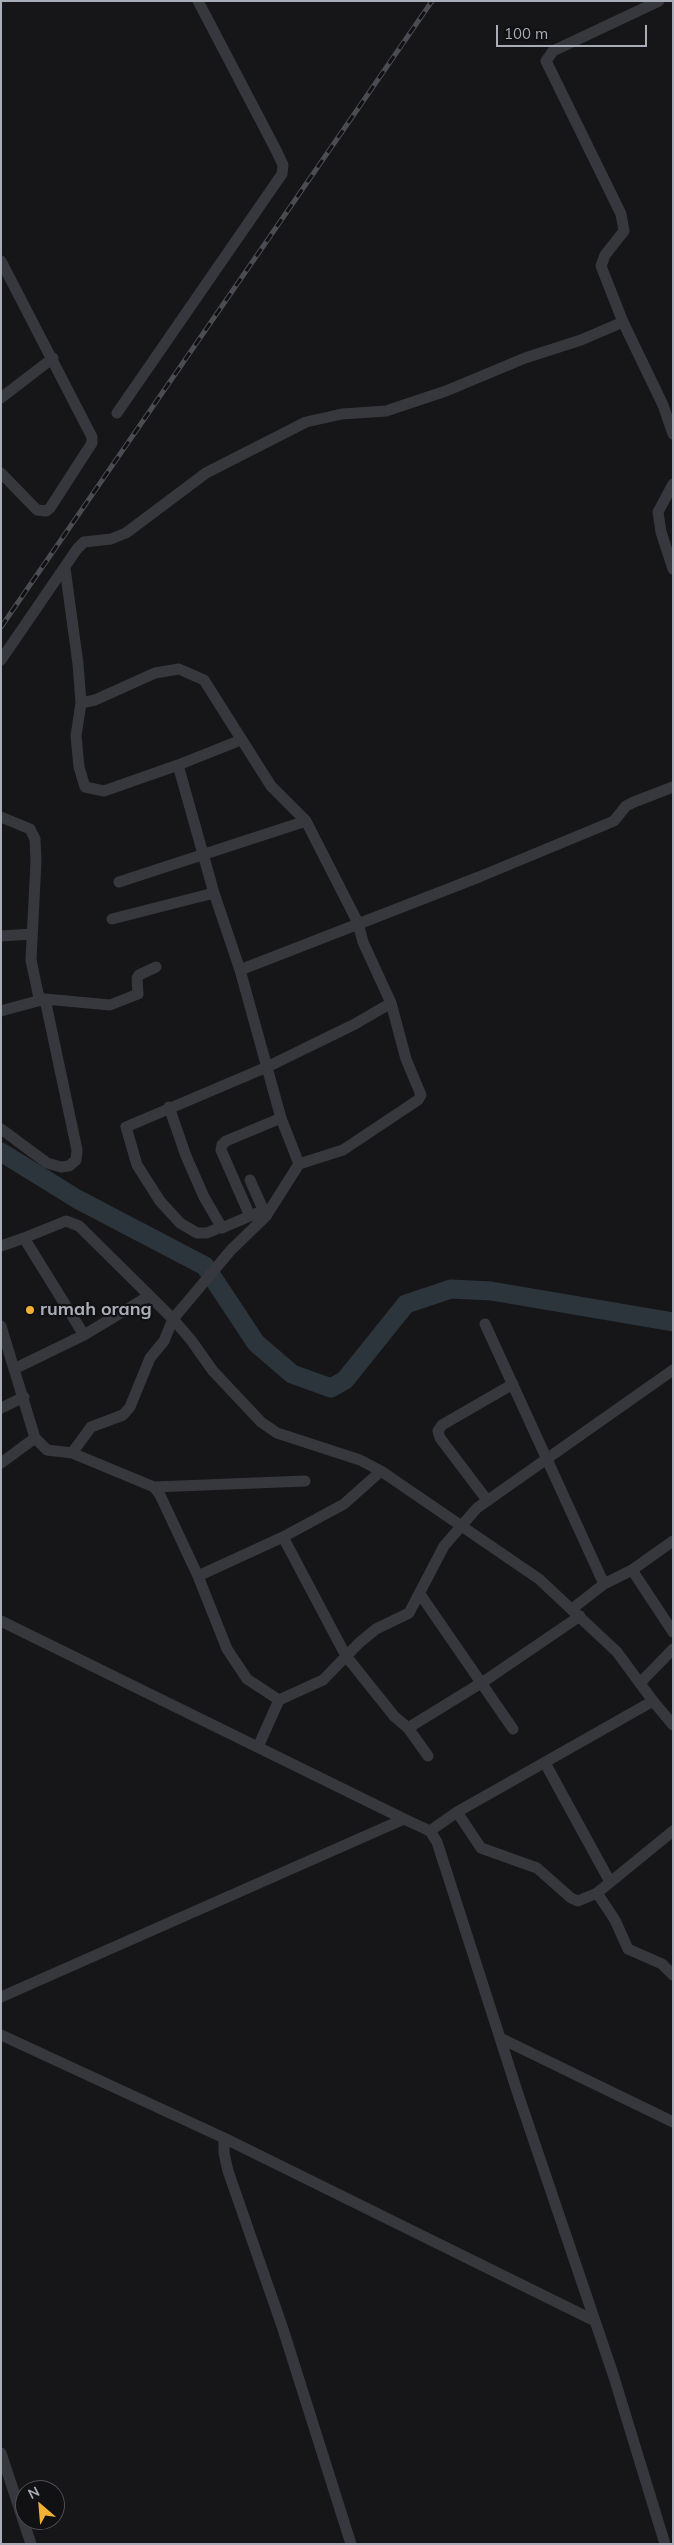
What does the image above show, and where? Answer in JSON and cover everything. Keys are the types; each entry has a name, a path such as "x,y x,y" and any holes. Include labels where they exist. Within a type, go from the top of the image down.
{"street":[{"path":"117,413 282,174 282,166 276,150 198,1"},
{"path":"659,1 553,51 546,61 621,214 624,231 604,255 601,266 623,322 668,403 673,434"},
{"path":"1,261 5,280 53,358 89,430 92,443 50,508 46,511 37,510 1,473"},
{"path":"1,660 42,597 84,542 111,539 126,533 206,472 306,422 342,414 386,411 446,391 525,358 582,340 623,322"},
{"path":"1,398 53,358"},
{"path":"672,487 658,512 661,532 673,569"},
{"path":"65,568 81,703 76,736 79,767 85,787 104,791 241,740"},
{"path":"72,1453 91,1427 123,1415 130,1407 150,1358 164,1341 179,1309 231,1250 265,1216 299,1164 343,1150 420,1098 421,1095 406,1059 391,1003 363,942 358,923 306,821 271,786 204,680 179,670 155,673 95,700 81,703"},
{"path":"178,765 214,893 240,970 281,1118 299,1164"},
{"path":"240,970 480,877 614,821 626,806 673,787"},
{"path":"1,817 30,829 35,839 36,861 31,960 39,998 110,1005 138,994 137,978 139,975 156,967"},
{"path":"119,882 306,821"},
{"path":"112,919 214,893"},
{"path":"1,936 32,934"},
{"path":"1,1011 45,999"},
{"path":"1,1130 47,1163 60,1167 70,1166 76,1160 77,1150 45,999"},
{"path":"265,1216 257,1213 224,1228 221,1227 207,1233 197,1233 180,1223 160,1201 138,1165 126,1127 169,1107 267,1067 355,1024 391,1003"},
{"path":"169,1107 186,1156 204,1197 221,1227"},
{"path":"250,1216 221,1150 222,1145 226,1141 281,1118"},
{"path":"250,1180 265,1216"},
{"path":"1,1246 66,1221 79,1226 173,1319 213,1371 261,1422 277,1433 360,1460 381,1471 413,1495 461,1524 540,1578 617,1652 673,1725"},
{"path":"24,1238 84,1335"},
{"path":"14,1369 84,1335 149,1296"},
{"path":"485,1324 604,1584"},
{"path":"1,1326 24,1396 35,1438 47,1450 72,1453 154,1487 305,1481"},
{"path":"258,1747 279,1700 317,1684 358,1642 376,1629 410,1613 444,1546 461,1524 487,1500 673,1370"},
{"path":"487,1500 440,1438 438,1431 442,1425 513,1384"},
{"path":"1,1408 24,1396"},
{"path":"1,1463 35,1438"},
{"path":"198,1576 283,1536 344,1504 381,1471"},
{"path":"154,1487 160,1495 198,1576 227,1649 243,1675 279,1700"},
{"path":"283,1536 346,1656 394,1716 408,1728 428,1756"},
{"path":"408,1728 482,1682 576,1612 604,1584 632,1570 673,1541"},
{"path":"632,1570 673,1632"},
{"path":"420,1594 513,1729"},
{"path":"1,1621 430,1831 437,1842 500,2038 595,2321 664,2544"},
{"path":"641,1682 673,1649"},
{"path":"430,1831 457,1812 654,1701"},
{"path":"545,1763 609,1880"},
{"path":"457,1812 475,1842 487,1852 537,1868 574,1900 584,1900 597,1893 609,1880 673,1831"},
{"path":"1,1997 404,1819"},
{"path":"597,1893 615,1920 628,1948 662,1964 673,1975"},
{"path":"1,2035 224,2138 595,2321"},
{"path":"500,2038 673,2122"},
{"path":"224,2138 224,2153 228,2171 286,2338 350,2544"},
{"path":"1,2453 31,2544"}],"waterway":[{"path":"1,1152 77,1199 205,1266 256,1343 292,1374 331,1388 345,1380 406,1304 451,1289 491,1291 673,1322"}],"railway":[{"path":"1,627 432,1"}],"place":[{"name":"rumah orang","path":"30,1310"}]}
